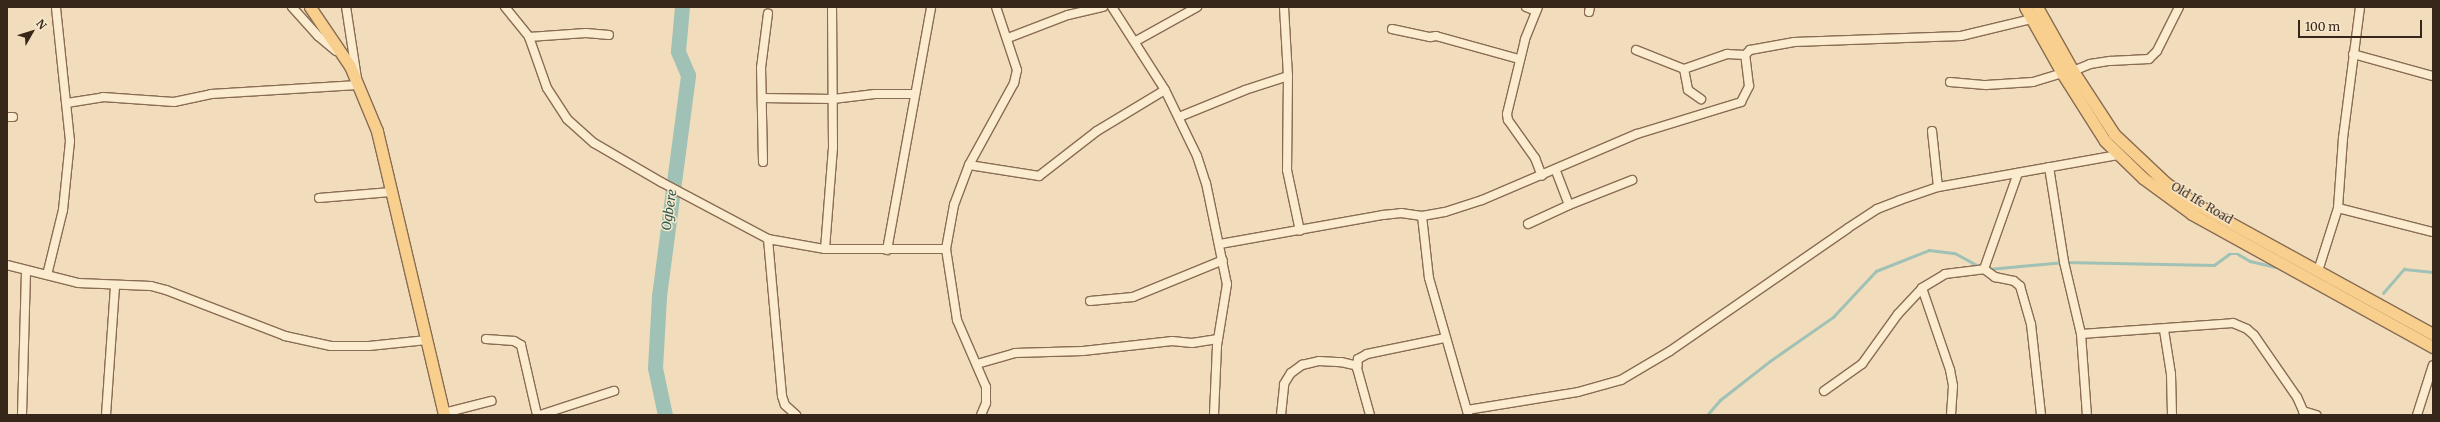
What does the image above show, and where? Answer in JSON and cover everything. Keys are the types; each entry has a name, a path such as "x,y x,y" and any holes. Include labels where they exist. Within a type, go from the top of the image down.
{"main road":[{"path":"310,7 345,57 378,131 444,414"},
{"name":"Old Ife Road","path":"2025,7 2062,73 2105,141 2118,155 2171,200 2249,240 2318,271 2433,334"},
{"name":"Old Ife Road","path":"2038,7 2073,71 2114,134 2145,166 2182,195 2249,240 2433,347"}],"street":[{"path":"47,275 63,210 69,164 67,103 56,7"},
{"path":"292,7 318,36 345,57"},
{"path":"67,103 103,98 174,102 211,94 358,85 346,7"},
{"path":"505,7 529,37 547,88 567,119 594,143 662,182 768,239 825,249 946,249"},
{"path":"825,249 833,148 834,99 832,7"},
{"path":"887,250 914,94 931,7"},
{"path":"981,415 986,403 986,387 957,320 946,249 954,205 968,165 1014,83 1017,70 1008,38 996,7"},
{"path":"1008,38 1068,15 1103,7"},
{"path":"1112,7 1136,41 1165,90 1179,117 1206,183 1220,244 1227,284 1218,338 1214,415"},
{"path":"1136,41 1197,7"},
{"path":"1284,7 1288,76 1287,170 1300,231"},
{"path":"1526,7 1537,9 1519,59 1508,120 1535,158 1542,176"},
{"path":"2073,71 2090,64 2110,61 2149,59 2157,51 2179,7"},
{"path":"2318,271 2338,208 2353,54 2360,7"},
{"path":"763,162 761,68 768,13"},
{"path":"1636,50 1684,69 1727,54 1745,54 1760,47 1794,42 1961,36 2032,19"},
{"path":"1392,29 1430,37 1436,36 1519,59"},
{"path":"529,37 586,33 608,35"},
{"path":"1220,244 1401,213 1422,216 1445,212 1482,200 1556,171 1638,134 1741,102 1749,86 1745,54"},
{"path":"2353,54 2433,76"},
{"path":"1684,69 1688,90 1701,99"},
{"path":"1950,82 1986,85 2033,82 2062,73"},
{"path":"1179,117 1288,76"},
{"path":"968,165 1039,176 1097,131 1165,90"},
{"path":"762,98 834,99 875,94 914,94"},
{"path":"1932,131 1938,187"},
{"path":"1422,216 1429,278 1445,338 1468,412 1578,392 1621,380 1670,351 1872,213 1900,200 1938,187 2118,155"},
{"path":"2049,167 2064,262 2080,334 2087,415"},
{"path":"1556,171 1569,205"},
{"path":"1984,269 2018,173"},
{"path":"1528,224 1569,205 1632,180"},
{"path":"319,198 391,192"},
{"path":"2338,208 2433,232"},
{"path":"768,239 782,396 785,405 796,415"},
{"path":"1090,301 1133,297 1223,260"},
{"path":"7,265 78,283 151,286 166,290 285,336 331,346 370,346 427,340"},
{"path":"1824,391 1862,364 1898,314 1922,288 1945,274 1984,269 1995,277 2014,281 2020,286 2031,324 2041,415"},
{"path":"22,415 26,271"},
{"path":"106,415 115,285"},
{"path":"1922,288 1950,370 1953,386 1951,415"},
{"path":"2080,334 2164,330 2224,322 2247,329 2277,368 2304,413 2316,415"},
{"path":"2164,330 2171,374 2172,415"},
{"path":"977,364 1015,353 1091,350 1172,342 1192,343 1218,338"},
{"path":"1370,415 1358,366 1358,359 1367,354 1445,338"},
{"path":"486,339 514,341 521,344 539,415 614,391"},
{"path":"1281,415 1284,384 1291,373 1302,365 1319,361 1341,362 1358,366"},
{"path":"2417,415 2433,365"},
{"path":"444,414 491,401"}],"waterway":[{"name":"Ogbere","path":"665,415 655,368 659,296 688,75 678,51 682,7"},
{"path":"1707,415 1720,400 1770,361 1833,317 1876,271 1929,250 1955,253 1980,267"},
{"path":"1989,269 2064,262 2214,265 2229,254 2238,254 2250,261 2275,267"},
{"path":"2383,293 2404,269 2433,272"}]}
